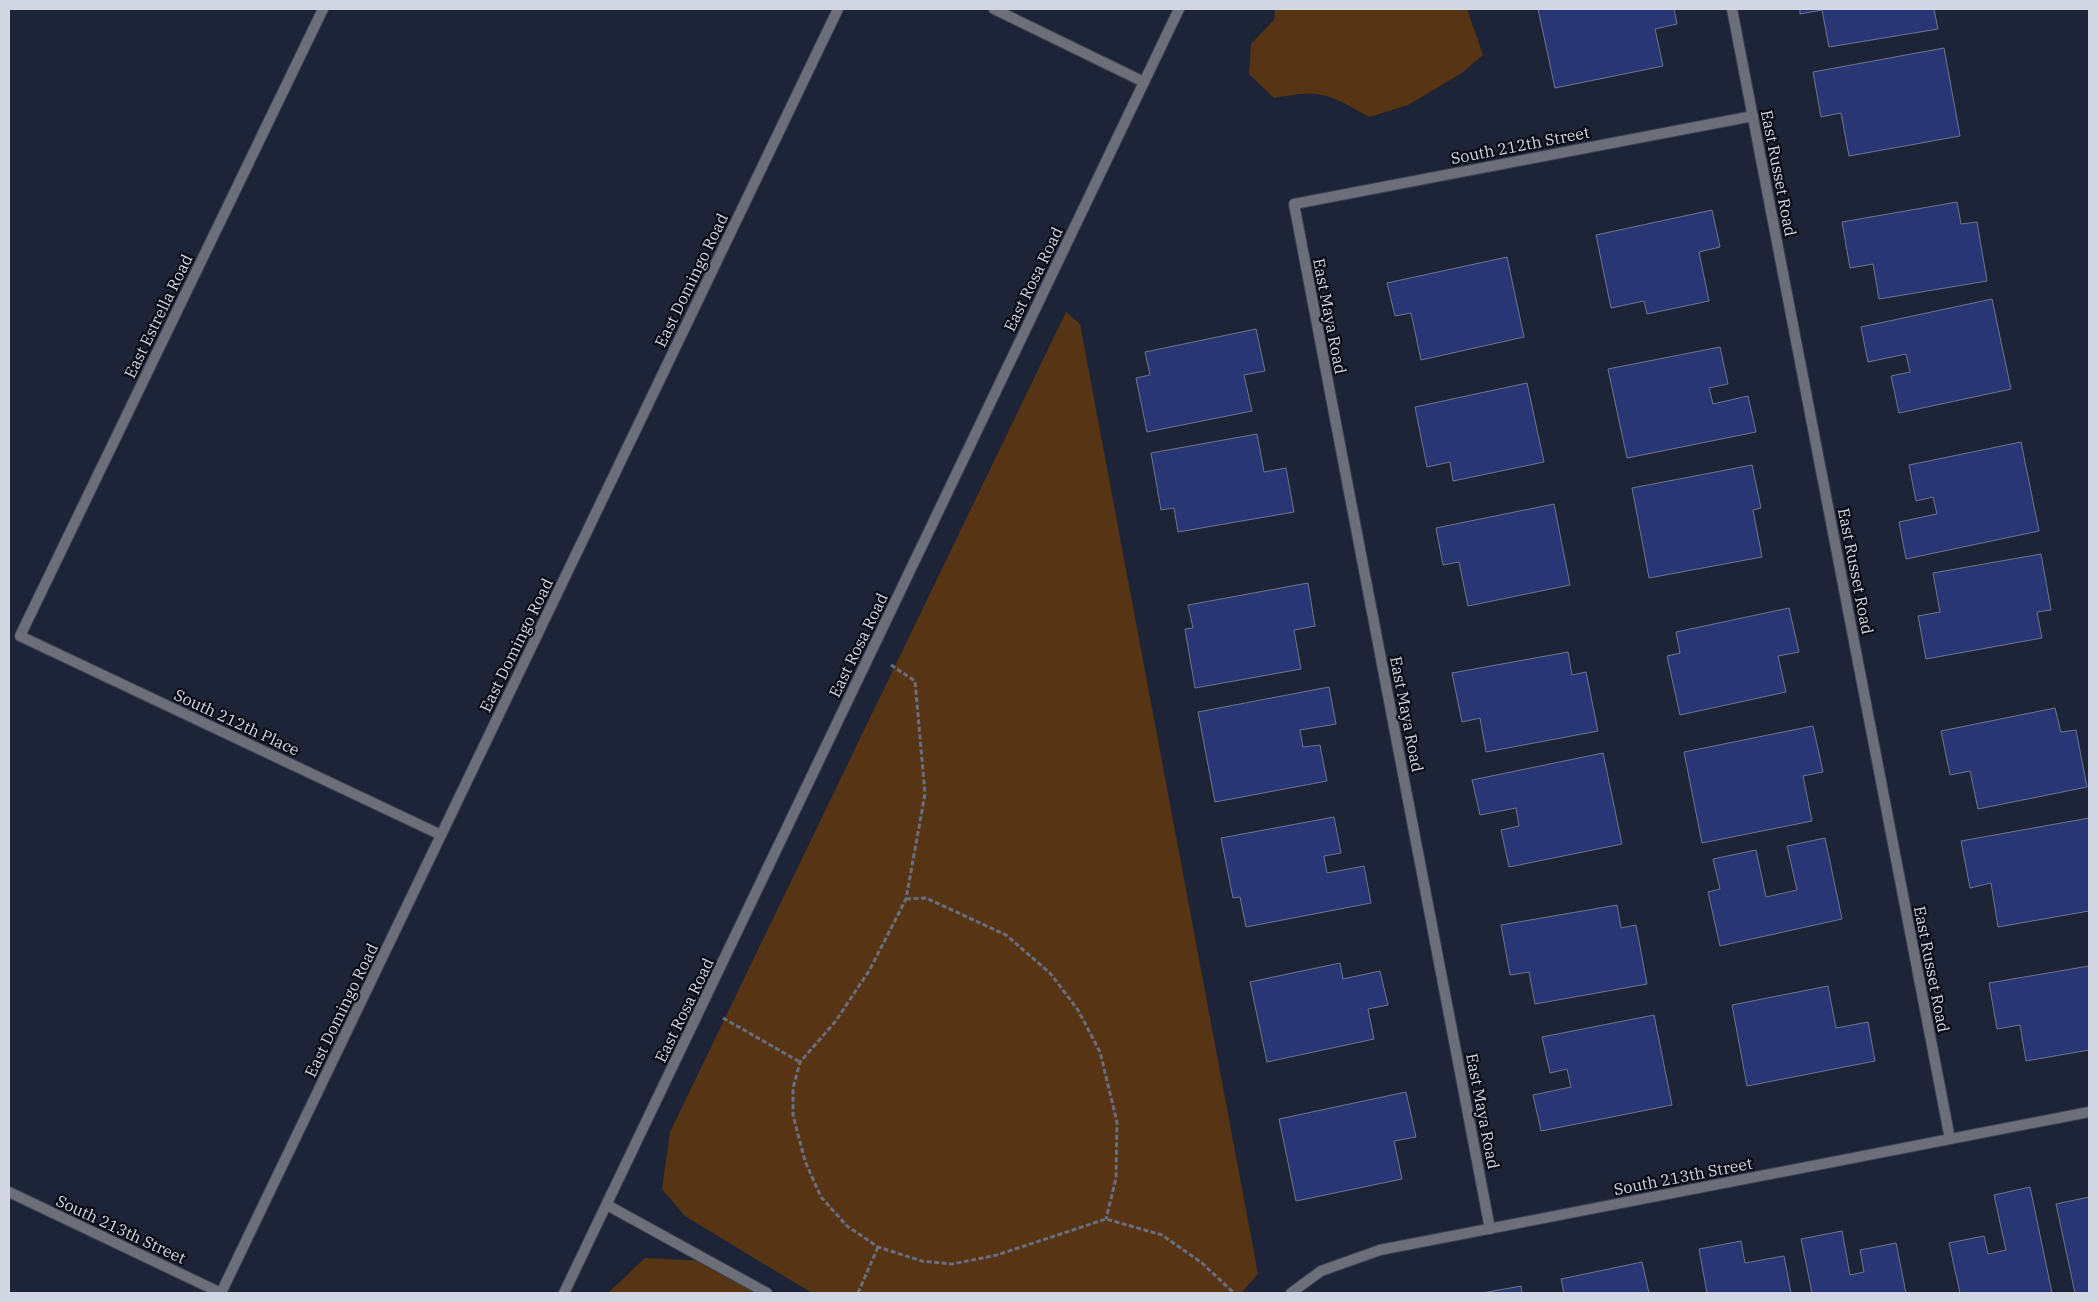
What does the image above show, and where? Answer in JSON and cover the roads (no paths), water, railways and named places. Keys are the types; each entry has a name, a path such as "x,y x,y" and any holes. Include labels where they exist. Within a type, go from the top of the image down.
{"street":[{"name":"East Estrella Road","path":"20,636 323,9"},
{"name":"East Domingo Road","path":"221,1293 838,9"},
{"path":"994,9 1144,82"},
{"name":"East Rosa Road","path":"564,1293 1179,9"},
{"name":"East Russet Road","path":"1732,9 1950,1139"},
{"name":"South 212th Street","path":"1294,204 1753,116"},
{"name":"East Maya Road","path":"1294,204 1490,1229"},
{"name":"South 212th Place","path":"20,636 441,835"},
{"name":"South 213th Street","path":"1291,1293 1321,1271 1380,1250 2089,1112"},
{"name":"South 213th Street","path":"9,1192 221,1293"},
{"path":"606,1205 767,1293"}]}
